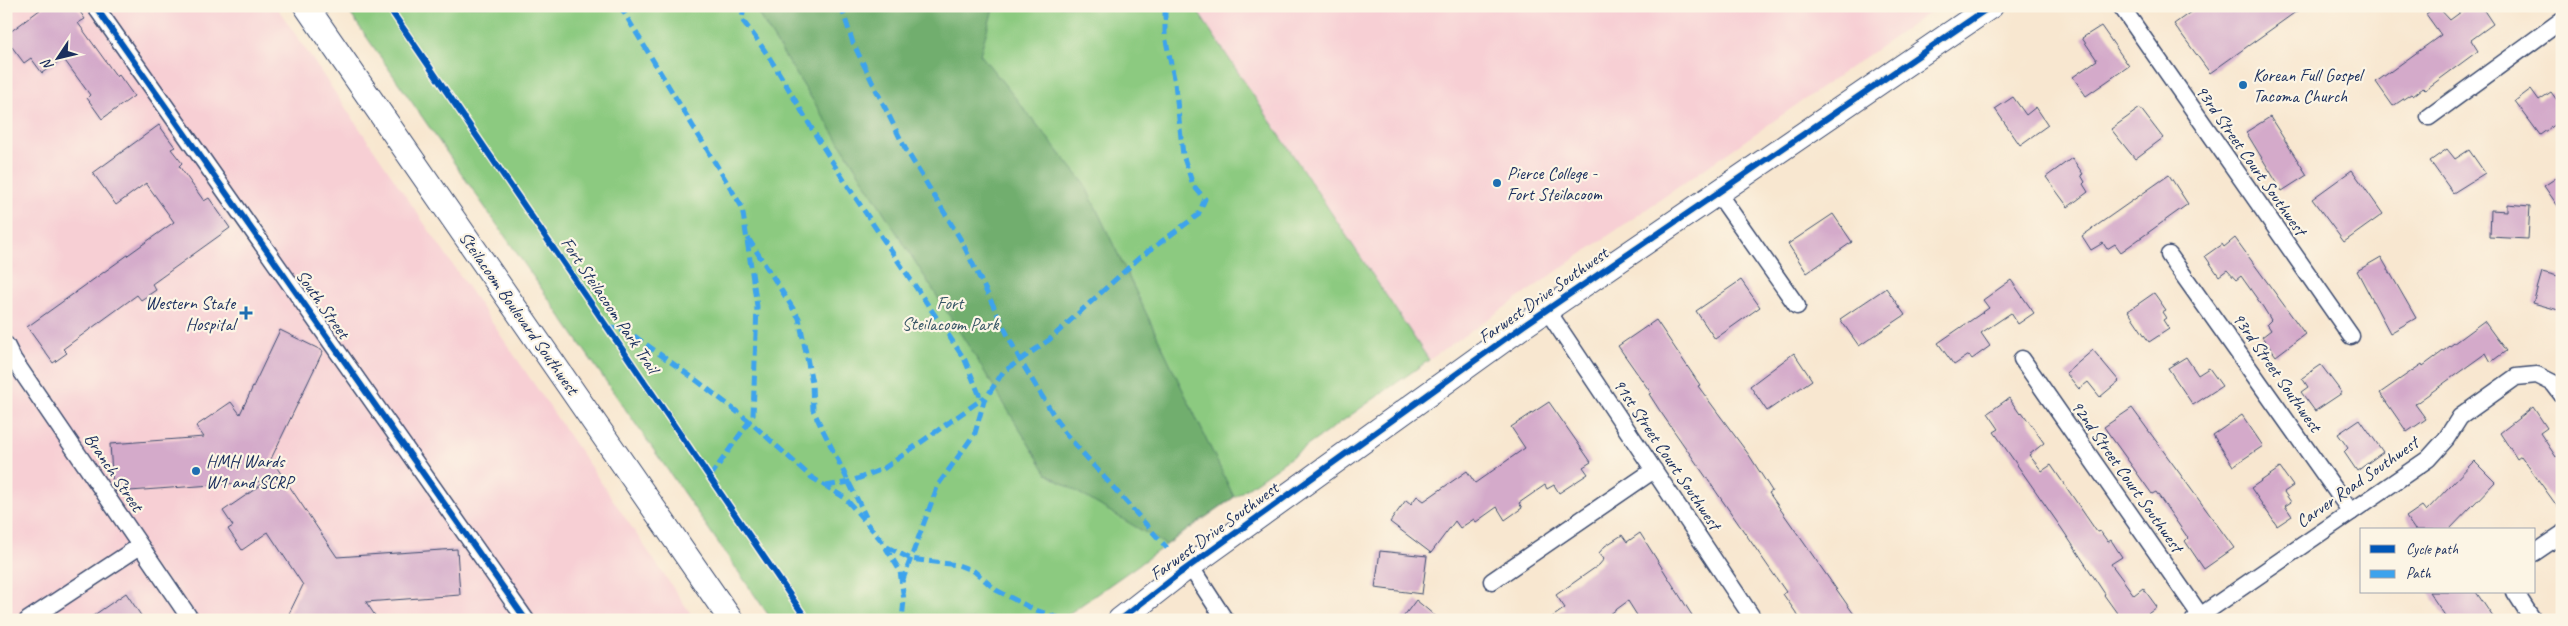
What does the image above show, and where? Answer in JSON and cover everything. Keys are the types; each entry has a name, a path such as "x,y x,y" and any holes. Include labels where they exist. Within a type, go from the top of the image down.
{"street":[{"name":"South Street","path":"95,6 526,620"},
{"name":"Steilacoom Boulevard Southwest","path":"306,6 731,620"},
{"name":"Farwest Drive Southwest","path":"1120,620 1190,566 1547,310 1991,6"},
{"name":"93rd Street Court Southwest","path":"2121,6 2351,336"},
{"path":"2429,117 2562,20"},
{"path":"1717,192 1797,306"},
{"name":"93rd Street Southwest","path":"2169,255 2351,512"},
{"name":"91st Street Court Southwest","path":"1547,310 1754,620"},
{"name":"Branch Street","path":"6,345 13,359 191,620"},
{"name":"92nd Street Court Southwest","path":"2022,359 2197,618"},
{"name":"Carver Road Southwest","path":"2197,618 2428,458 2446,439 2460,417 2516,377 2537,375 2553,383 2562,395"},
{"path":"1492,581 1654,470"},
{"path":"2536,552 2562,534"},
{"path":"28,620 140,546"},
{"path":"1190,566 1225,620"},
{"path":"2516,594 2533,620"}],"shaded area":[{"name":"Western State Hospital","path":"6,6 276,6 695,620 6,620"},
{"name":"Pierce College - Fort Steilacoom","path":"1194,6 1939,6 1429,360"}],"green space":[{"name":"Fort Steilacoom Park","path":"345,6 1194,6 1429,360 1060,620 772,620"},
{"path":"753,6 994,6 980,54 1084,183 1234,497 1166,545 1047,474 973,353"}],"building":[{"path":"45,6 76,6 85,19 78,23 117,77 119,75 134,96 102,119 87,98 90,95 63,58 42,73 31,58 24,63 6,39 6,35"},
{"path":"2199,6 2304,6 2210,73 2174,24"},
{"path":"2437,6 2450,20 2469,6 2481,6 2493,24 2471,40 2478,51 2425,90 2423,88 2413,96 2411,94 2393,106 2376,82 2441,35 2426,14"},
{"path":"2101,26 2129,66 2086,96 2073,77 2097,60 2082,38"},
{"path":"2531,89 2539,100 2551,92 2562,107 2562,119 2540,135 2515,101"},
{"path":"2013,97 2026,115 2036,107 2048,125 2020,145 1995,109"},
{"path":"2140,108 2163,138 2135,159 2111,129"},
{"path":"2270,117 2307,175 2282,191 2246,132"},
{"path":"159,125 175,147 171,149 182,163 179,166 204,201 209,198 230,228 152,284 156,290 141,300 137,295 63,349 67,353 53,363 27,327 174,222 146,183 116,205 93,173"},
{"path":"2447,149 2455,159 2469,150 2485,173 2453,193 2430,161"},
{"path":"2072,158 2083,174 2081,175 2085,182 2083,184 2088,192 2068,207 2046,177"},
{"path":"2352,170 2383,214 2344,242 2312,199"},
{"path":"2562,174 2562,212 2544,186"},
{"path":"2169,175 2188,204 2121,252 2115,244 2107,249 2103,243 2091,250 2082,236"},
{"path":"2507,204 2530,206 2528,239 2490,237 2491,210 2507,211"},
{"path":"1833,214 1852,242 1807,273 1788,244"},
{"path":"2235,238 2305,334 2276,356 2262,337 2271,330 2267,324 2271,320 2241,276 2236,280 2227,270 2219,276 2205,256 2222,244 2224,247"},
{"path":"2381,257 2416,318 2390,333 2357,271"},
{"path":"2542,272 2562,277 2562,311 2533,303"},
{"path":"1741,280 1760,307 1715,339 1696,311"},
{"path":"2011,280 2034,313 2018,324 2011,313 1981,333 1990,346 1972,359 1969,355 1954,365 1938,343 1989,308 1983,300"},
{"path":"1886,288 1905,315 1859,346 1840,319"},
{"path":"2154,293 2166,310 2162,312 2166,318 2163,320 2169,329 2149,342 2128,311"},
{"path":"1656,320 1700,385 1698,386 1749,455 1772,491 1769,493 1858,620 1801,620 1783,594 1786,592 1660,411 1649,394 1651,393 1618,346"},
{"path":"2484,321 2506,351 2491,362 2486,353 2415,404 2426,419 2407,432 2380,393 2422,364 2423,366"},
{"name":"HMH Wards W1 and SCRP","path":"280,330 323,351 271,459 337,557 457,549 460,595 366,602 378,620 286,620 303,585 268,532 242,550 228,529 233,526 223,511 267,481 116,492 113,488 110,444 204,437 196,426 231,402 240,414"},
{"path":"2093,350 2119,381 2100,397 2088,382 2079,389 2066,373"},
{"path":"1794,353 1812,380 1767,411 1750,386"},
{"path":"2186,357 2198,375 2209,368 2222,386 2193,405 2168,368"},
{"path":"2321,365 2342,393 2315,411 2301,392 2308,387 2302,378"},
{"path":"2009,398 2020,414 2022,412 2044,443 2029,455 2042,471 2051,465 2097,532 2100,531 2108,542 2111,540 2122,557 2111,564 2134,595 2143,588 2157,607 2140,620 2122,620 2062,529 1994,432 1999,429 1988,413"},
{"path":"1549,402 1591,462 1583,467 1588,474 1559,493 1554,485 1547,489 1545,485 1519,503 1522,508 1505,520 1497,507 1476,522 1474,519 1460,528 1455,521 1431,553 1390,522 1406,500 1411,504 1417,496 1424,501 1467,471 1475,483 1525,448 1511,427"},
{"path":"2533,407 2547,428 2540,433 2556,457 2562,453 2562,513 2521,456 2517,459 2500,433"},
{"path":"2132,408 2234,548 2204,569 2185,541 2188,538 2156,492 2152,494 2104,427"},
{"path":"2242,415 2263,446 2233,466 2213,435"},
{"path":"2360,419 2383,452 2357,471 2344,452 2348,448 2338,434"},
{"path":"2474,461 2495,482 2451,528 2414,528 2406,517 2422,506 2426,511"},
{"path":"2280,468 2293,486 2284,492 2291,502 2285,506 2292,516 2277,526 2251,488"},
{"path":"1640,533 1695,620 1640,620 1628,601 1602,620 1548,620 1565,608 1556,595 1599,565 1604,559 1599,553 1605,546 1622,535 1627,542"},
{"path":"1380,551 1427,556 1422,594 1375,588"},
{"path":"126,593 144,620 87,620"},
{"path":"2430,594 2477,594 2495,620 2448,620"},
{"path":"1416,600 1440,620 1401,620"}],"marked path":[{"path":"620,6 742,207 757,306 753,416 710,477"},
{"path":"744,6 742,20 777,69 858,202 965,360 981,399"},
{"path":"841,6 853,43 905,148 961,240 1020,360 1064,432 1167,548"},
{"path":"902,582 938,485 975,433 984,401 1003,372 1049,340 1139,258 1198,215 1205,199 1193,185 1183,155 1175,83 1165,36 1165,6"},
{"path":"748,238 799,318 812,383 813,410 866,517"},
{"path":"606,326 630,333 696,380 749,421 811,477 845,498 881,540 900,571 904,600 902,620"},
{"path":"826,486 849,482 883,469 985,397"},
{"path":"887,547 911,559 958,565 974,571 996,590 1033,609 1064,620"}],"cycle path":[{"path":"95,6 526,620"},
{"name":"Fort Steilacoom Park Trail","path":"388,6 807,620"},
{"path":"1120,620 1180,573 1523,326 1991,6"}],"place":[{"name":"Korean Full Gospel Tacoma Church","path":"2243,85"},
{"name":"Pierce College - Fort Steilacoom","path":"1497,183"},
{"name":"Western State Hospital","path":"246,313"},
{"name":"HMH Wards W1 and SCRP","path":"196,471"}]}
